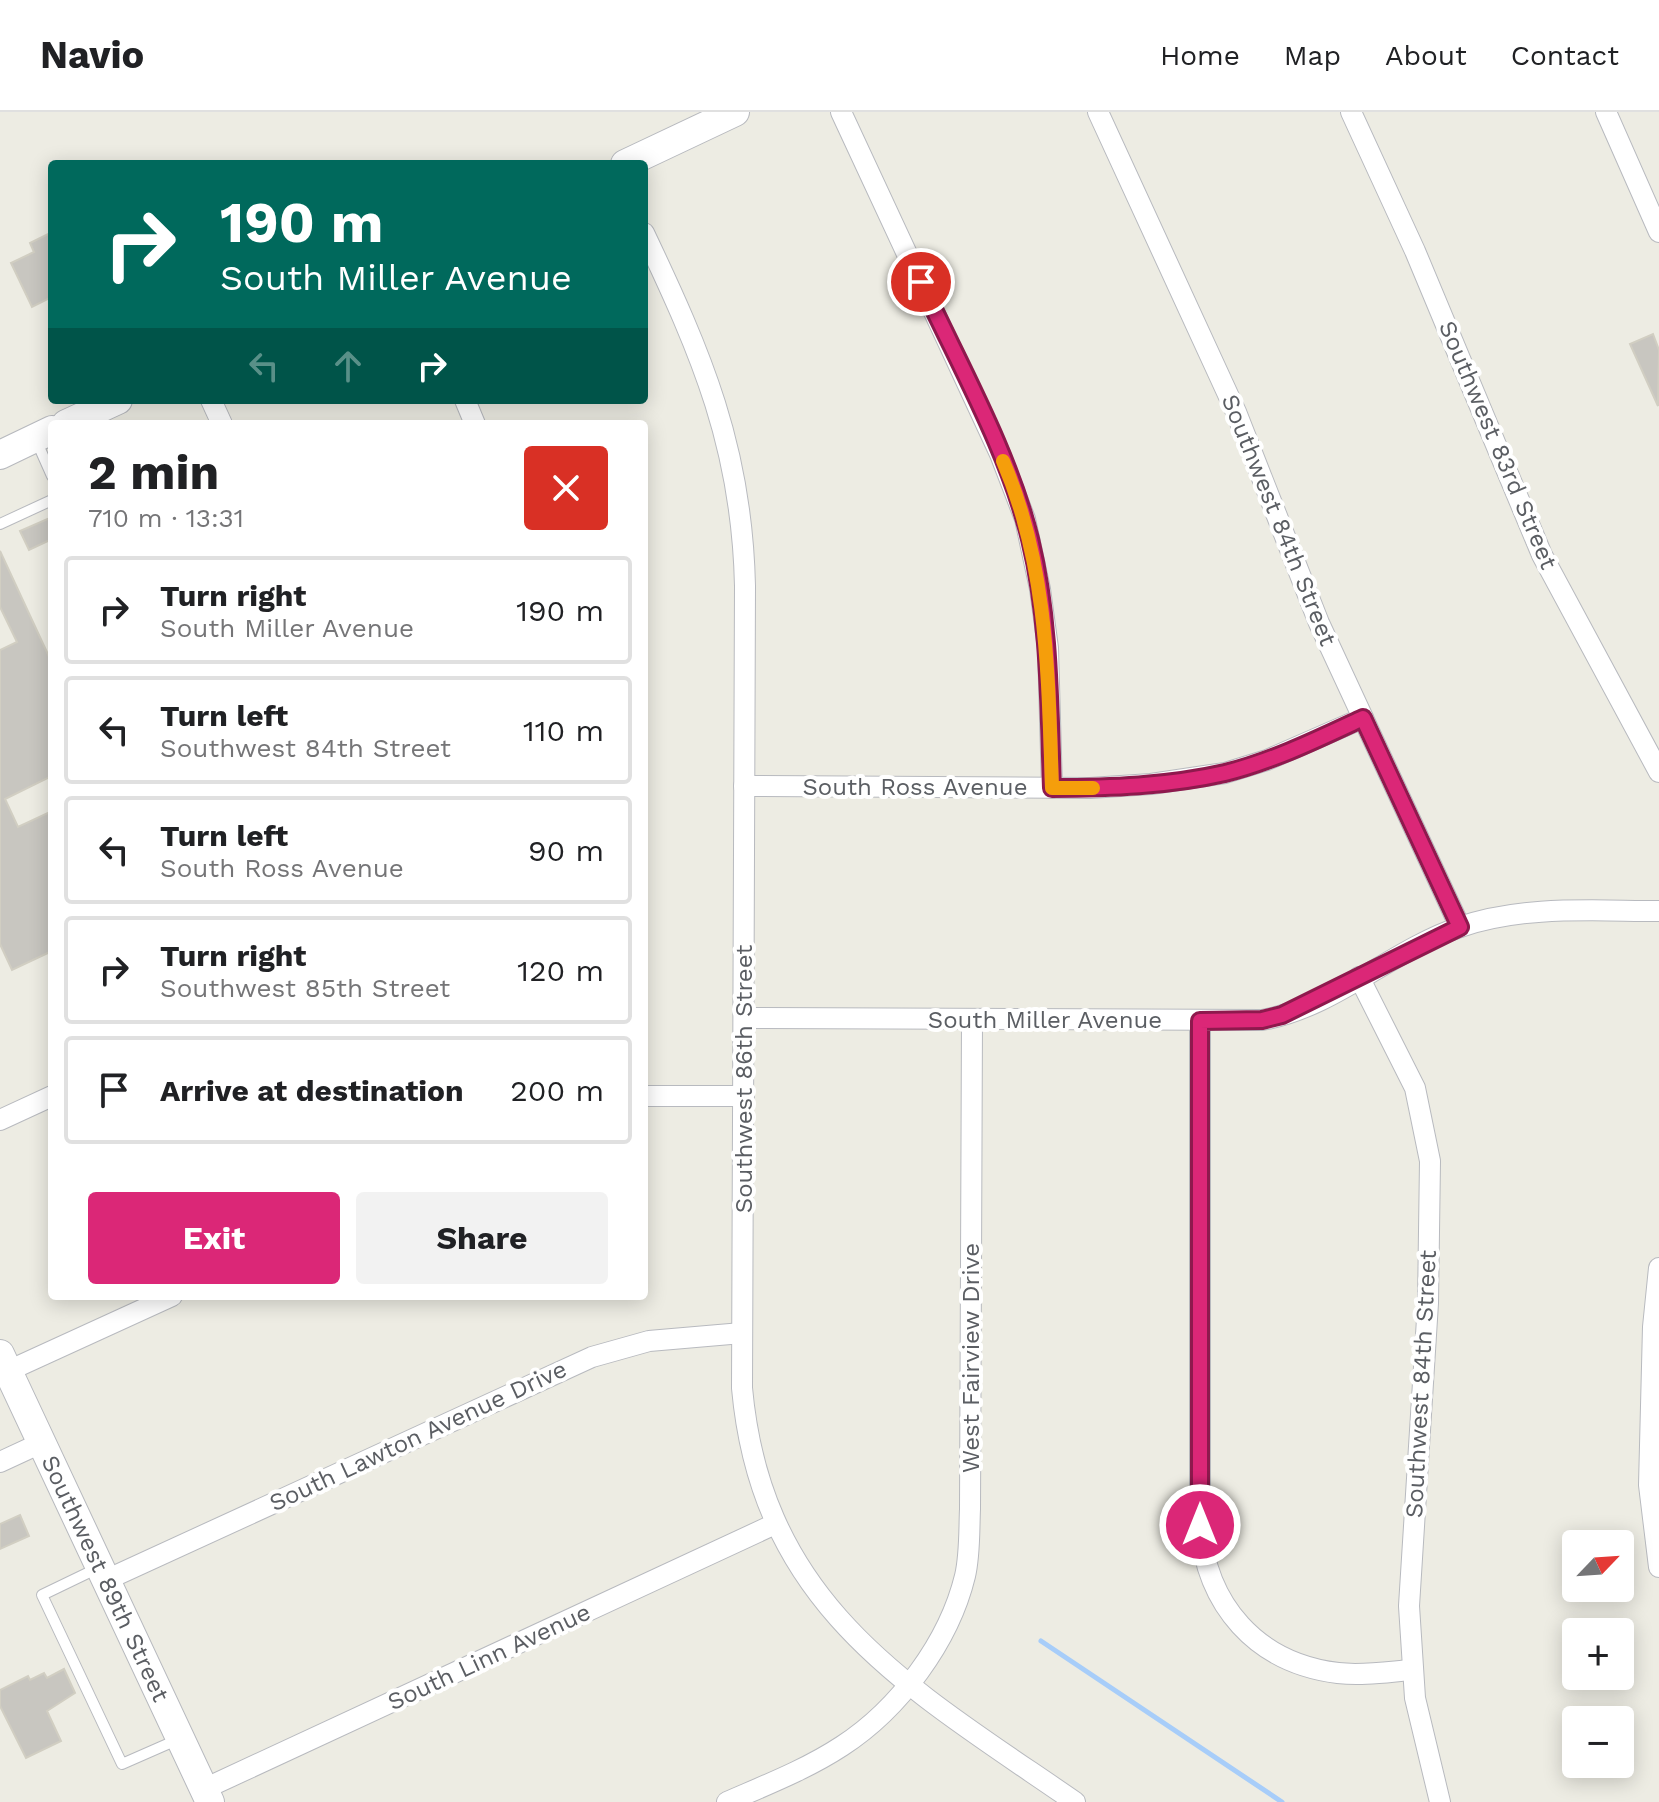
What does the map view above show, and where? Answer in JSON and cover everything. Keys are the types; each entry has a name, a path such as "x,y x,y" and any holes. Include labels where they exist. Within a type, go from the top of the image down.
{"main road":[{"path":"633,160 735,112"},
{"path":"75,420 109,404"},
{"path":"0,455 43,434"},
{"name":"Southwest 89th Street","path":"4,1363 207,1796"}],"street":[{"path":"841,112 1000,454 1025,519 1047,638 1052,788"},
{"name":"Southwest 84th Street","path":"1098,112 1236,412 1300,581 1460,927"},
{"name":"Southwest 83rd Street","path":"1351,112 1421,263 1542,555 1659,772"},
{"path":"1606,112 1659,232"},
{"name":"Southwest 86th Street","path":"648,242 703,362 735,474 744,547 742,1388 749,1450 775,1524 820,1599 876,1656 929,1700 1075,1802"},
{"name":"South Ross Avenue","path":"744,786 1052,788 1140,785 1225,773 1295,749 1363,718"},
{"name":"South Miller Avenue","path":"745,1018 1200,1021 1276,1017 1460,927 1535,912 1659,911"},
{"name":"Southwest 84th Street","path":"1359,977 1415,1088 1430,1161 1428,1303 1410,1577 1411,1670 1427,1756 1440,1802"},
{"name":"West Fairview Drive","path":"727,1802 844,1745 888,1705 942,1637 961,1589 969,1550 972,1020"},
{"path":"1200,1021 1200,1525 1206,1570 1218,1595 1237,1622 1276,1655 1337,1673 1411,1670"},
{"path":"648,1096 744,1096"},
{"path":"0,1120 48,1098"},
{"path":"1659,1268 1653,1327 1649,1485 1659,1567"},
{"path":"4,1363 162,1300"},
{"name":"South Lawton Avenue Drive","path":"103,1574 592,1357 649,1341 742,1333"},
{"path":"0,1462 41,1443"},
{"name":"South Linn Avenue","path":"207,1796 775,1524"}],"lane":[{"path":"43,434 48,457"},
{"path":"0,524 48,502"},
{"path":"103,1574 42,1595 48,1609 122,1764 180,1739"}],"building":[{"path":"48,234 48,299 32,307 11,263 34,252 30,243"},
{"path":"1653,334 1659,350 1658,406 1630,344"},
{"path":"48,519 48,541 29,550 20,531"},
{"path":"0,551 48,654 48,778 5,799 18,827 48,813 48,953 12,970 0,944 0,650 17,642 0,607"},
{"path":"20,1515 29,1536 0,1549 0,1524"},
{"path":"64,1669 75,1693 47,1711 61,1741 26,1758 0,1706 0,1690 28,1676 30,1680 44,1673 47,1678"}],"waterway":[{"path":"1041,1641 1282,1802"}],"slow traffic":[{"path":"1003,461 1025,519 1040,589 1049,667 1052,788 1093,788"}],"route":[{"path":"921,282 1012,483 1025,519 1040,589 1048,648 1052,788 1128,786 1225,773 1295,749 1363,718 1460,927 1282,1015 1262,1020 1200,1021 1200,1525"}]}
